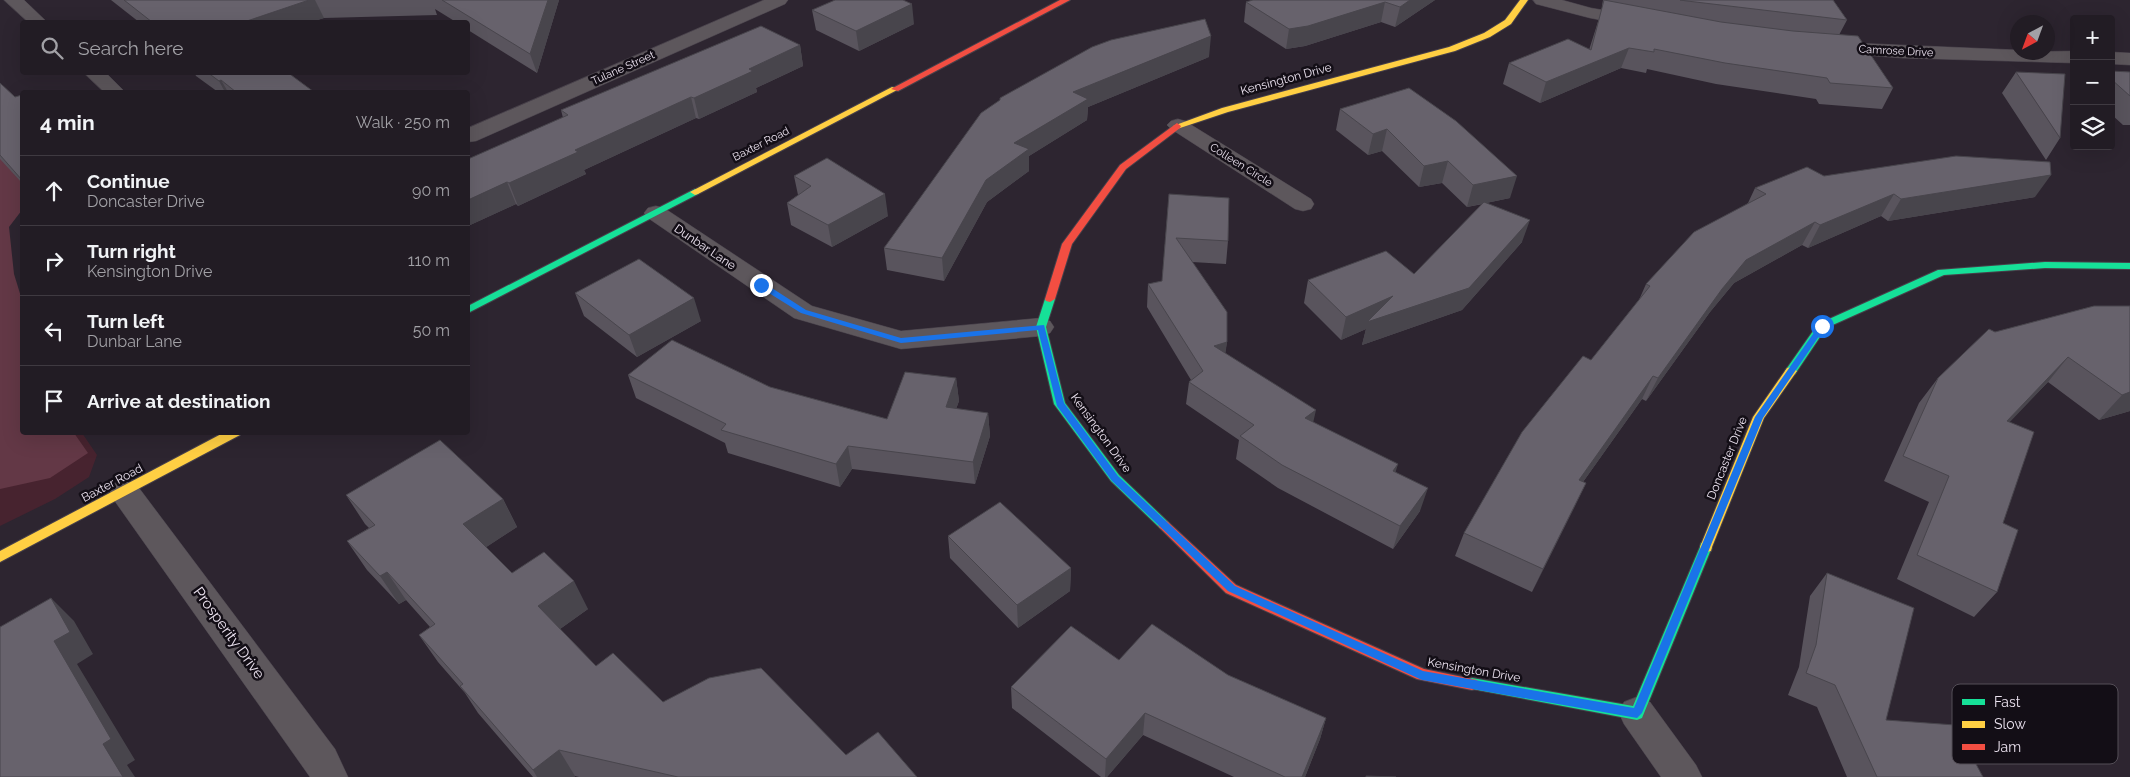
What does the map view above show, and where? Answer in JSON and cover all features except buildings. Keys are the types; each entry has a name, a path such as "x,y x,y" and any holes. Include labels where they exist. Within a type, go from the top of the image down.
{"street":[{"path":"13,0 36,20"},
{"name":"Tulane Street","path":"470,135 779,0"},
{"name":"Baxter Road","path":"470,309 1066,0"},
{"name":"Kensington Drive","path":"1524,0 1508,22 1487,35 1452,49 1225,110 1178,125 1123,167 1067,244 1041,327 1060,404 1115,478 1231,588 1422,676 1637,713"},
{"path":"1542,0 1590,12 1653,24"},
{"name":"Camrose Drive","path":"1808,46 1902,52 2070,57"},
{"path":"2115,58 2130,59"},
{"path":"96,75 113,90"},
{"name":"Colleen Circle","path":"1178,125 1303,204"},
{"name":"Dunbar Lane","path":"656,213 803,312 830,320 901,340 1041,327"},
{"name":"Doncaster Drive","path":"1637,713 1759,417 1822,326 1942,272 2045,265 2130,266"},
{"name":"Baxter Road","path":"0,556 230,435"},
{"name":"Prosperity Drive","path":"125,492 322,761 329,777"},
{"path":"1637,713 1683,777"}],"shaded area":[{"path":"20,144 20,213 9,227 14,274 20,294 20,435 75,435 88,453 50,478 0,489 0,149"},
{"path":"0,309 20,421 20,435 83,435 97,455 89,477 55,499 0,526"}],"traffic: fast":[{"path":"470,309 695,192"},
{"path":"1791,371 1822,326 1942,272 2045,265 2130,266"},
{"path":"1050,299 1041,327 1060,404 1115,478 1164,525"},
{"path":"1472,684 1637,713 1706,547"}],"traffic: slow":[{"path":"1177,126 1225,110 1452,49 1487,35 1508,22 1524,0"},
{"path":"695,192 895,89"},
{"path":"1706,547 1759,417 1791,371"},
{"path":"0,557 230,435"}],"traffic: jam":[{"path":"895,89 1066,0"},
{"path":"1050,299 1067,244 1123,167 1177,126"},
{"path":"1164,525 1231,589 1422,675 1472,684"}],"route":[{"path":"761,285 803,312 901,340 1041,327 1060,404 1115,478 1231,588 1422,676 1637,713 1759,417 1822,326"}]}
